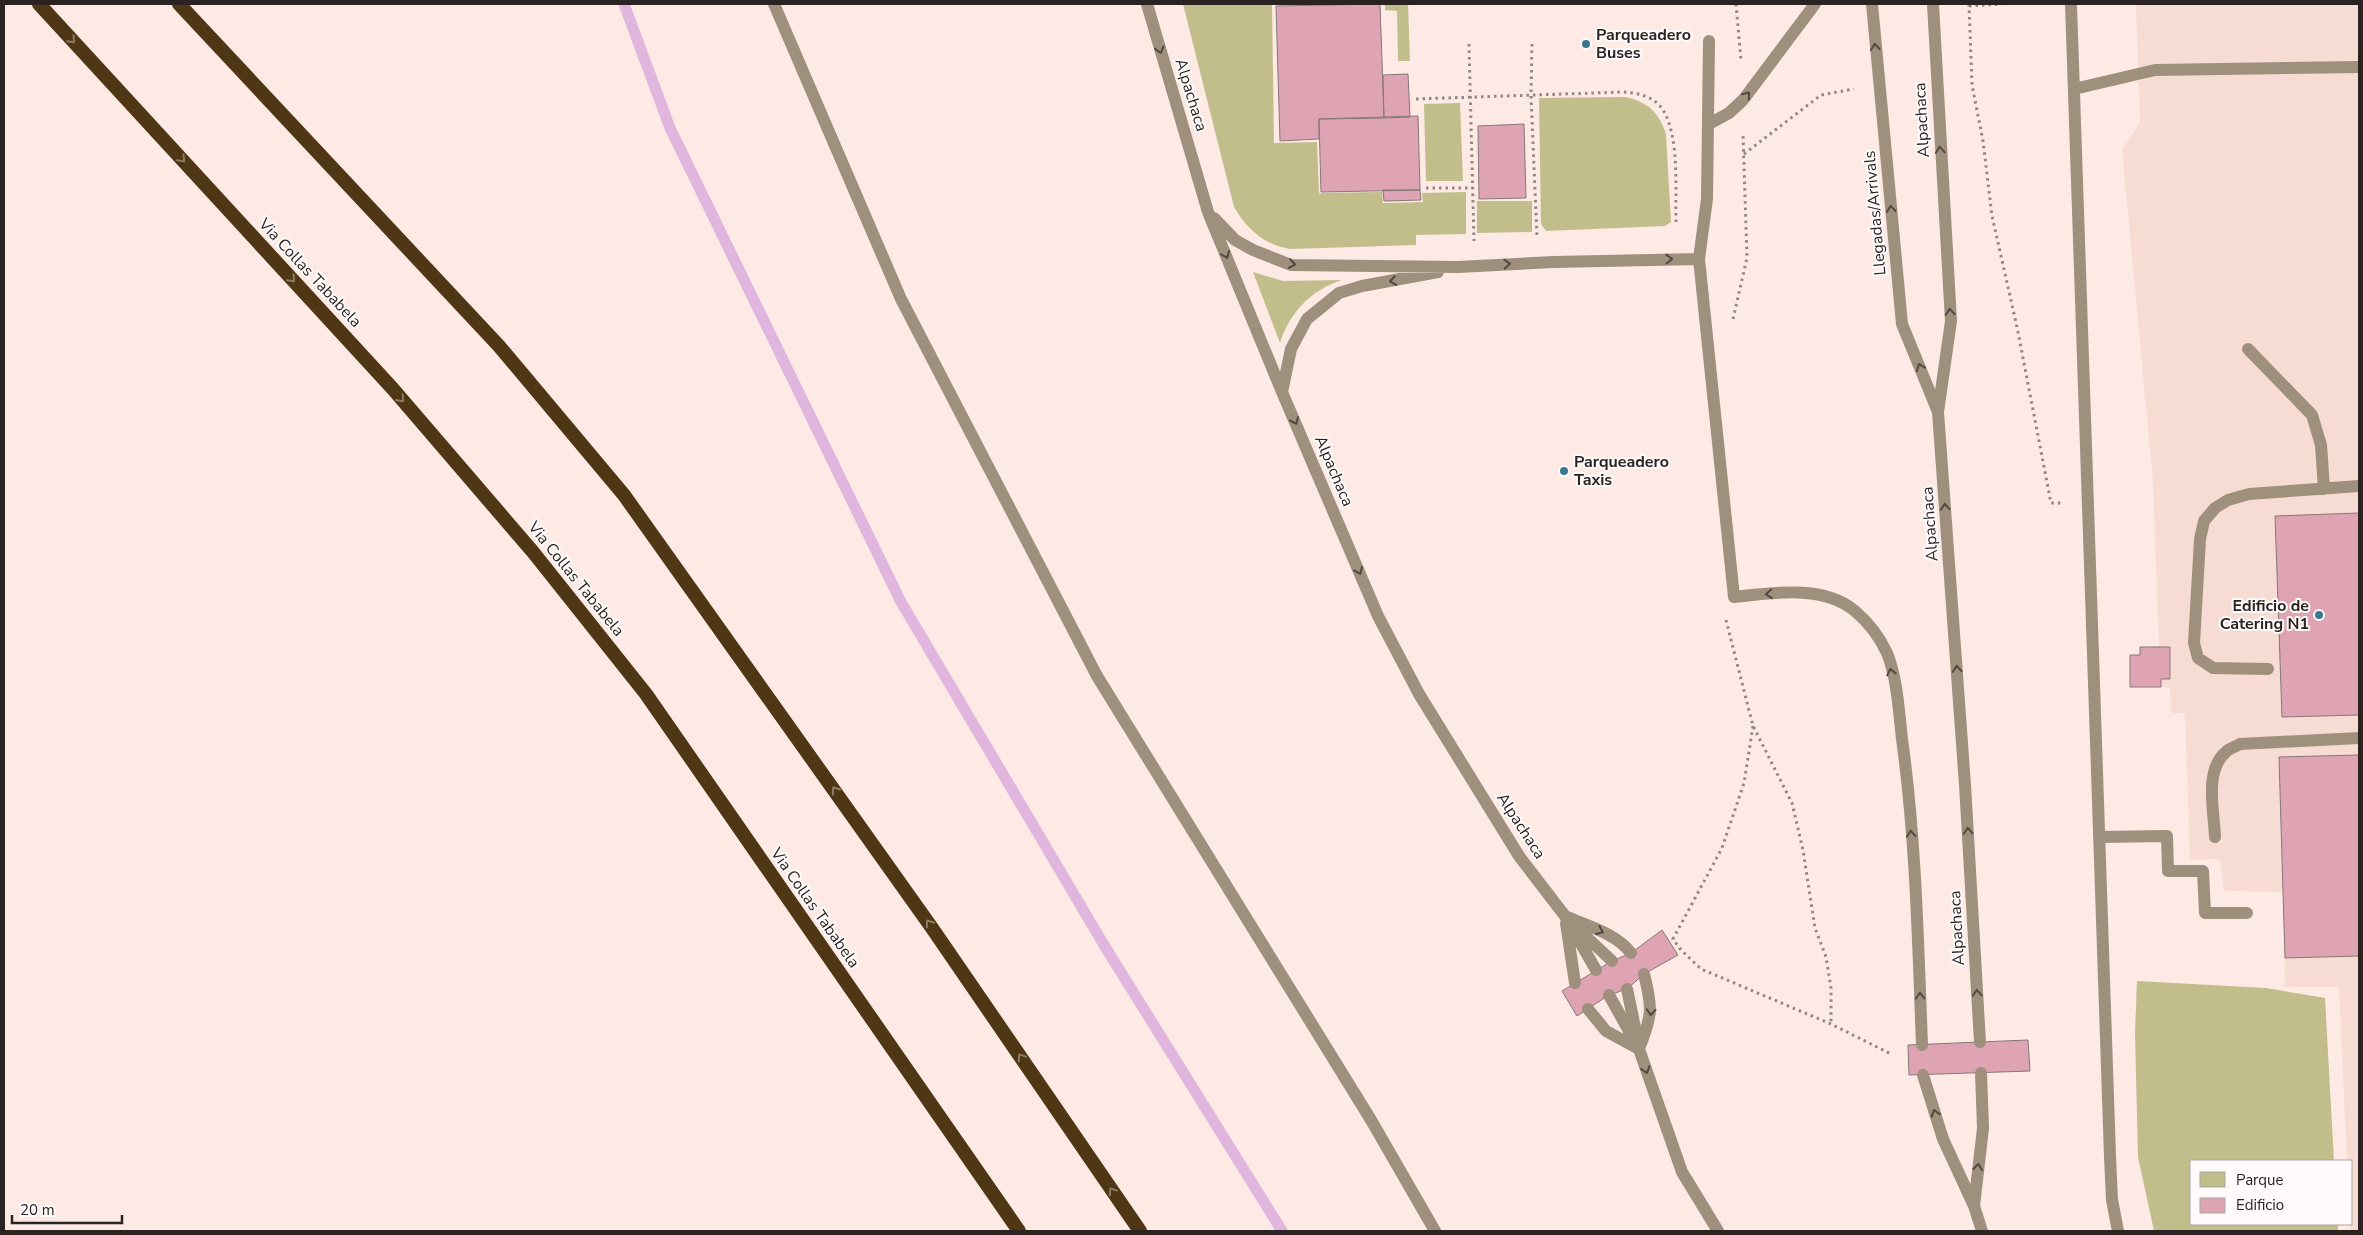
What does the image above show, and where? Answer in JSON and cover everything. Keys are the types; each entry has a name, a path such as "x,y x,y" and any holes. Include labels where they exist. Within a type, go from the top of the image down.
{"highway":[{"name":"Via Collas Tababela","path":"39,4 393,389 539,560 646,694 1019,1231"},
{"path":"179,4 499,346 624,495 932,928 1140,1231"}],"lane":[{"path":"774,4 901,299 1097,676 1371,1120 1435,1231"},
{"name":"Alpachaca","path":"1147,4 1208,212 1282,392 1378,616 1419,694 1520,856 1565,916 1596,970"},
{"path":"1709,124 1729,113 1743,100 1815,4"},
{"name":"Llegadas/Arrivals","path":"1872,4 1902,324 1938,412"},
{"name":"Alpachaca","path":"1933,4 1951,321 1938,412 1965,785 1980,1042"},
{"path":"2071,4 2110,1156 2112,1200 2118,1231"},
{"path":"1709,41 1707,200 1699,259 1734,597 1773,593 1807,594 1830,598 1854,610 1877,635 1888,654 1897,697 1907,775 1916,900 1922,1044"},
{"path":"2074,89 2155,70 2359,67"},
{"path":"1208,212 1234,240 1253,250 1291,265 1458,267 1538,262 1699,259"},
{"path":"1282,392 1291,349 1307,319 1339,294 1362,286 1399,281 1458,267"},
{"path":"2248,349 2312,415 2321,445 2324,489"},
{"path":"2268,669 2213,668 2198,658 2194,643 2200,539 2204,521 2215,508 2228,500 2249,494 2359,486"},
{"path":"2215,837 2213,783 2216,765 2226,751 2240,744 2359,738"},
{"path":"2099,837 2167,836 2168,870 2203,870 2205,913 2247,913"},
{"name":"Alpachaca","path":"1565,916 1613,937 1624,944 1631,953"},
{"name":"Alpachaca","path":"1565,916 1612,962"},
{"name":"Alpachaca","path":"1565,916 1575,983"},
{"path":"1639,1049 1650,1022 1651,1002 1644,974"},
{"path":"1627,989 1639,1049 1682,1172 1718,1231"},
{"path":"1609,995 1639,1049"},
{"path":"1588,1009 1606,1031 1639,1049"},
{"path":"1974,1206 1983,1128 1982,1073"},
{"path":"1924,1075 1943,1139 1974,1206 1982,1231"}],"path":[{"path":"1731,325 1746,258 1743,100 1736,4"},
{"path":"2002,4 1969,5 1972,85 1983,141 1992,216 2017,327 2051,503 2088,503"},
{"path":"1469,44 1474,266"},
{"path":"1532,44 1531,95 1538,262"},
{"path":"1744,155 1821,95 1851,89 1880,89"},
{"path":"1416,100 1623,92 1637,93 1648,97 1663,110 1672,135 1674,231"},
{"path":"1426,188 1472,188"},
{"path":"1528,240 1546,239"},
{"path":"1464,242 1483,241"},
{"path":"1725,616 1753,726 1792,803 1803,850 1816,928 1826,957 1831,988 1831,1024"},
{"path":"1753,726 1744,783 1722,848 1673,939 1681,950 1701,969 1831,1024 1891,1054"}],"shaded area":[{"path":"2136,4 2359,4 2359,1231 2350,1231 2350,1225 2353,1225 2353,1160 2347,1160 2339,987 2285,987 2283,892 2224,891 2220,859 2190,860 2185,713 2171,713 2170,687 2130,687 2140,655 2140,647 2159,646 2153,482 2122,150 2140,122"}],"green space":[{"path":"1183,4 1272,4 1274,143 1317,142 1319,193 1382,192 1383,203 1423,202 1422,193 1466,192 1466,234 1416,235 1416,245 1290,249 1272,244 1257,235 1234,207"},
{"path":"1385,4 1408,4 1410,61 1398,61 1397,11 1385,10"},
{"path":"1624,97 1646,105 1656,114 1663,126 1666,134 1671,222 1665,226 1546,231 1541,224 1539,98"},
{"path":"1460,103 1463,181 1426,181 1424,104"},
{"path":"1477,201 1532,201 1532,232 1477,233"},
{"path":"1253,272 1283,281 1342,280 1311,296 1303,304 1290,321 1280,343"},
{"path":"2137,981 2266,988 2325,998 2334,1160 2190,1160 2190,1225 2338,1225 2338,1231 2154,1231 2138,1157 2135,1034"}],"building":[{"path":"1380,4 1384,118 1319,119 1319,139 1280,141 1276,6"},
{"path":"1408,74 1410,117 1384,118 1383,75"},
{"path":"1418,116 1420,190 1321,192 1319,119"},
{"path":"1524,124 1526,198 1479,199 1478,126"},
{"path":"1383,190 1420,190 1421,200 1384,201"},
{"name":"Edificio de Catering N1","path":"2359,513 2359,715 2282,717 2275,516"},
{"path":"2140,647 2170,647 2170,679 2161,679 2161,687 2130,687 2130,655 2140,655"},
{"path":"2359,755 2359,956 2285,958 2279,757"},
{"path":"1662,930 1678,955 1644,974 1627,989 1609,995 1577,1016 1562,991 1612,961 1631,953"},
{"path":"2028,1040 2030,1071 1909,1075 1908,1045"}],"waterway":[{"path":"624,4 670,128 901,602 1104,945 1282,1231"}],"place":[{"name":"Parqueadero Buses","path":"1586,44"},
{"name":"Parqueadero Taxis","path":"1564,471"},
{"name":"Edificio de Catering N1","path":"2319,615"}]}
